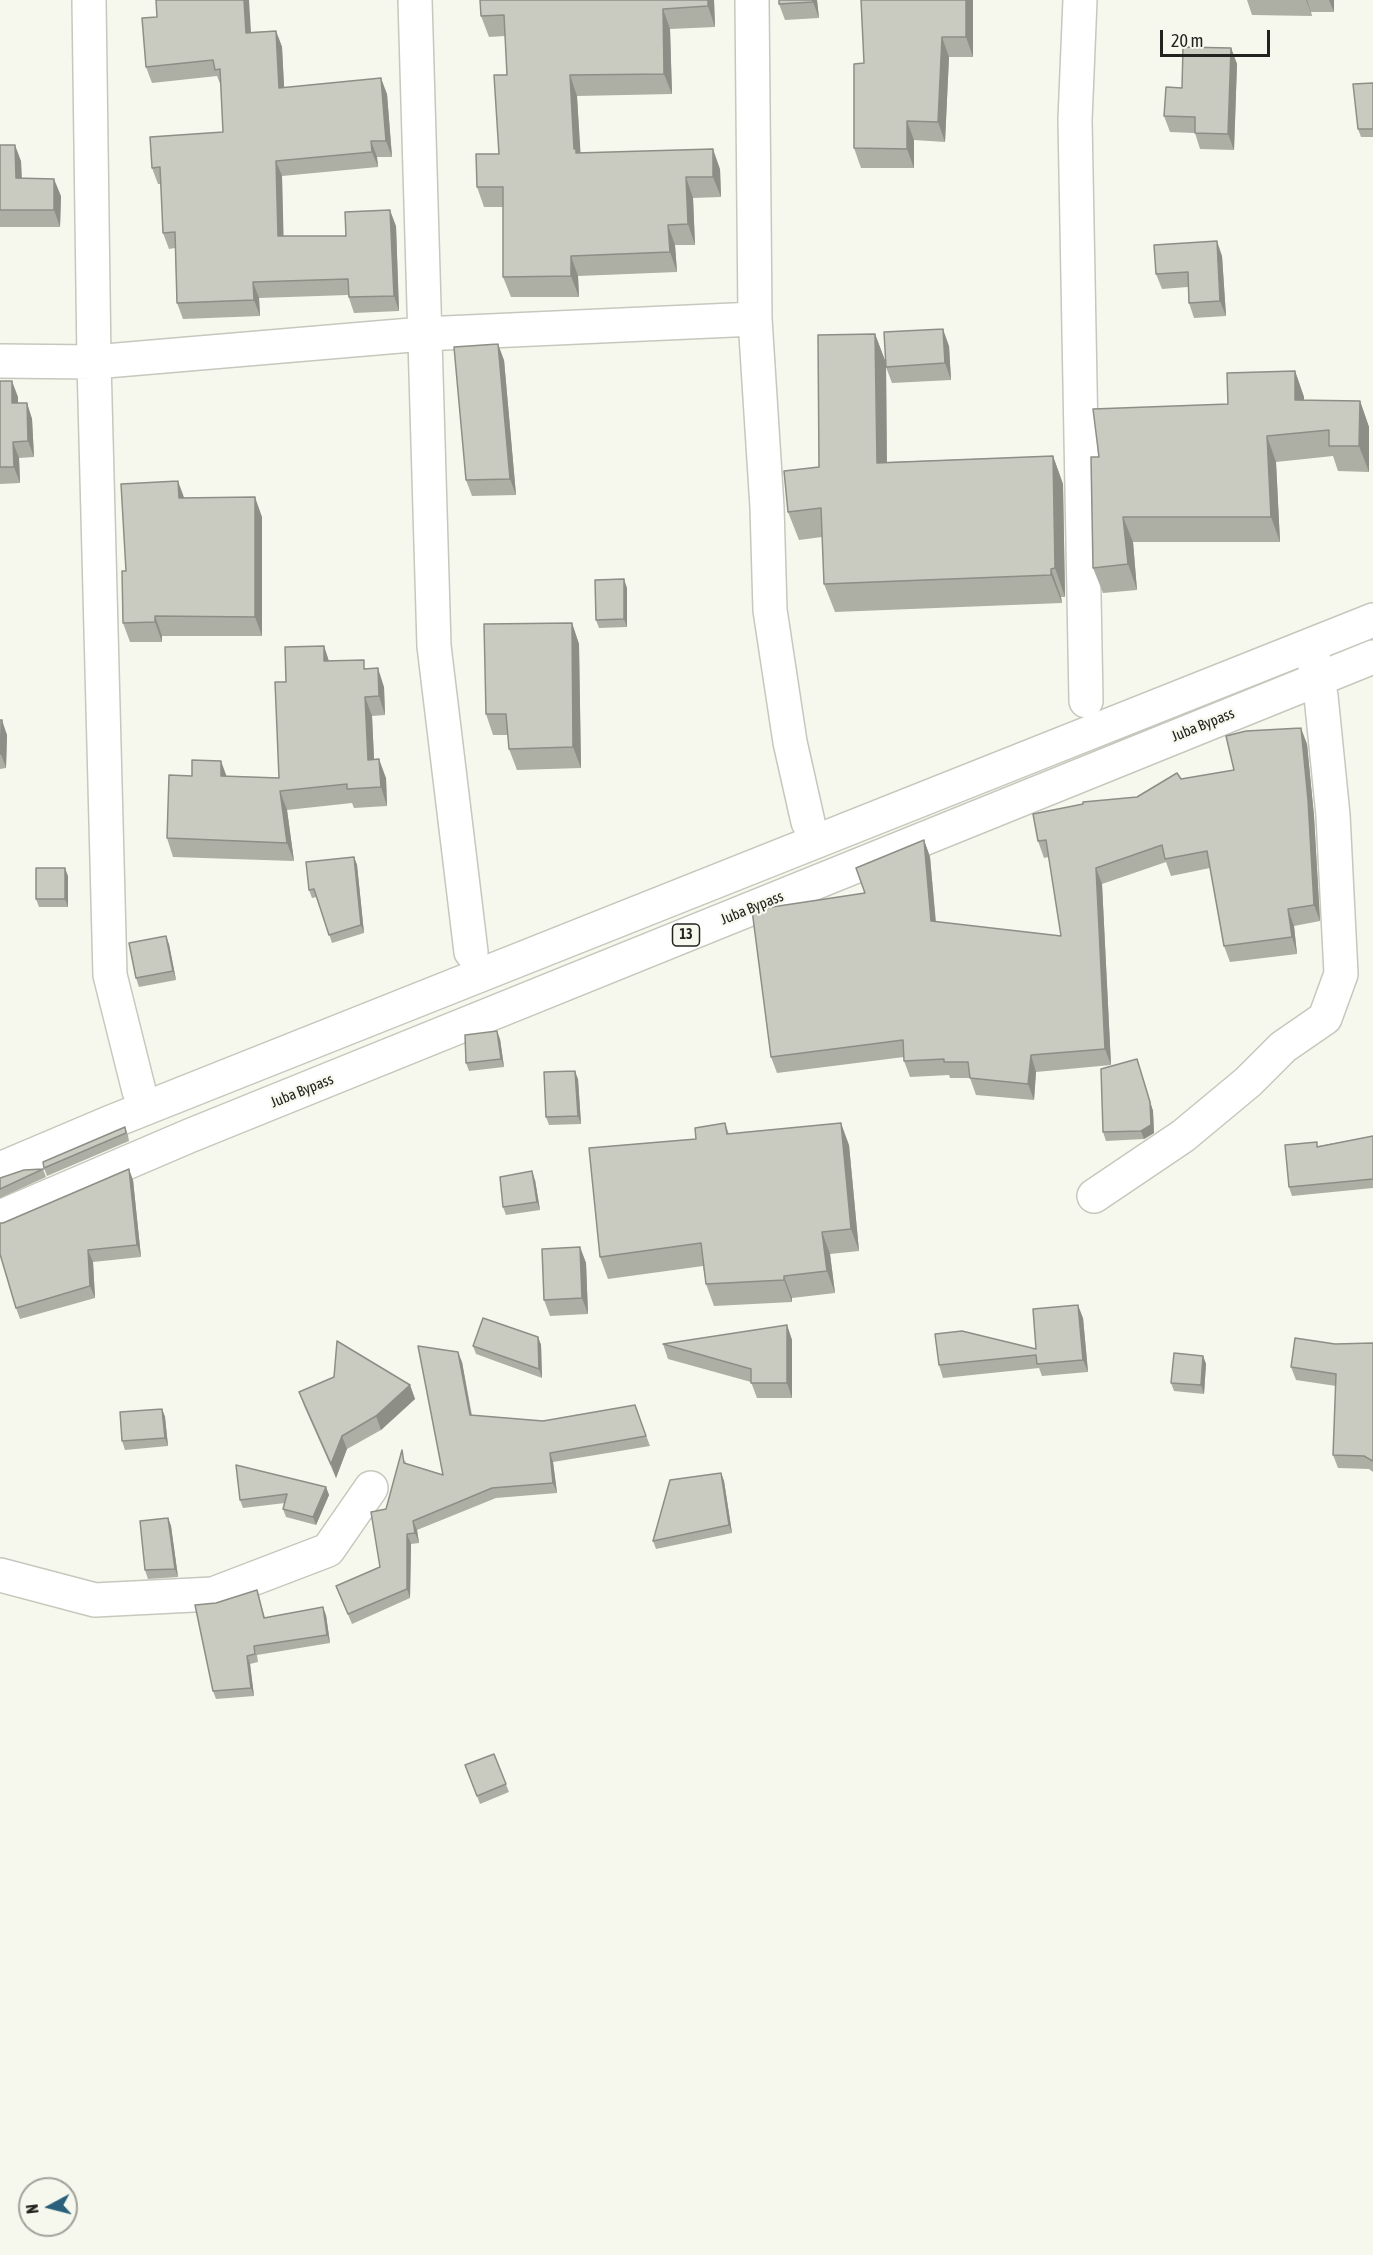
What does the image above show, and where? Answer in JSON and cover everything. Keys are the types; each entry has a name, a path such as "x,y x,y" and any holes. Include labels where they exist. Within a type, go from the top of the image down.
{"street":[{"path":"89,0 94,362 110,975 139,1091"},
{"path":"414,0 434,646 471,952"},
{"path":"752,0 755,319 767,507 770,610 790,742 808,822"},
{"path":"1080,0 1075,120 1086,701"},
{"path":"0,362 94,362 423,334 755,319"},
{"path":"0,1169 111,1122 1373,620"},
{"path":"1094,1196 1183,1136 1248,1082 1283,1047 1325,1018 1341,974 1334,815 1321,696 1310,644"},
{"name":"Juba Bypass","path":"0,1217 245,1114 1373,657"},
{"path":"0,1575 94,1600 213,1594 328,1550 370,1488"}],"building":[{"path":"156,0 244,0 246,33 276,31 279,88 381,78 386,141 371,141 372,152 276,161 278,236 346,236 345,212 390,210 394,296 349,297 348,279 253,282 254,300 177,303 175,232 163,233 160,167 152,168 150,137 223,132 220,69 215,70 213,60 146,67 142,18 157,17"},
{"path":"480,0 708,0 708,6 663,9 664,74 570,75 576,153 713,149 713,177 686,177 688,224 668,225 670,252 571,256 571,276 503,277 503,187 477,187 476,154 499,154 494,75 507,75 504,15 481,16"},
{"path":"779,0 812,0 813,2 779,4"},
{"path":"861,0 966,0 966,37 942,37 938,122 907,121 907,149 854,148 854,64 864,63"},
{"path":"1183,47 1231,48 1228,134 1195,133 1195,117 1164,116 1166,87 1182,88"},
{"path":"1373,83 1373,129 1358,129 1353,84"},
{"path":"0,145 15,145 16,178 54,179 54,210 0,210"},
{"path":"1217,241 1220,301 1189,303 1188,272 1156,274 1154,245"},
{"path":"943,329 945,363 886,367 884,332"},
{"path":"875,334 877,463 1053,456 1055,568 1051,569 1051,575 824,584 821,508 788,512 784,471 819,467 818,335"},
{"path":"498,344 510,479 466,480 454,347"},
{"path":"1295,371 1295,400 1360,401 1359,446 1329,446 1329,430 1267,436 1271,517 1123,517 1128,564 1093,568 1091,457 1099,457 1093,409 1228,404 1227,373"},
{"path":"0,381 12,381 12,403 27,403 28,441 13,442 14,467 0,467"},
{"path":"178,481 179,498 255,497 255,617 155,616 155,622 123,623 122,571 126,571 121,484"},
{"path":"624,579 624,619 596,620 595,580"},
{"path":"572,623 573,747 509,749 506,714 486,714 484,624"},
{"path":"324,646 324,661 364,660 364,669 378,668 379,696 365,697 368,760 379,759 381,787 347,789 347,784 280,791 287,843 167,838 169,775 192,776 192,760 221,761 221,776 279,778 275,682 286,682 285,647"},
{"path":"0,720 2,720 1,754 0,754"},
{"path":"1301,728 1314,905 1288,909 1292,937 1224,946 1207,851 1165,859 1162,845 1096,868 1105,1049 1031,1055 1028,1084 970,1078 968,1062 944,1062 944,1059 904,1061 903,1040 771,1057 752,910 865,893 856,868 924,840 931,921 1061,936 1046,840 1038,841 1033,814 1083,804 1083,802 1137,797 1177,773 1181,779 1234,770 1226,736 1246,731"},
{"path":"354,857 361,925 329,935 314,889 309,890 306,862"},
{"path":"36,868 65,868 65,899 36,899"},
{"path":"166,936 173,971 136,978 129,943"},
{"path":"497,1031 501,1059 466,1063 465,1035"},
{"path":"1137,1059 1150,1102 1151,1125 1141,1131 1103,1132 1101,1069"},
{"path":"575,1071 578,1116 546,1117 544,1072"},
{"path":"725,1123 727,1134 841,1123 851,1229 822,1232 827,1271 784,1276 784,1280 706,1284 701,1243 600,1257 589,1148 696,1139 695,1128"},
{"path":"125,1127 126,1133 44,1168 43,1162"},
{"path":"1373,1136 1373,1179 1289,1187 1285,1145 1317,1142 1317,1147"},
{"path":"43,1169 0,1189 0,1178 24,1170"},
{"path":"129,1169 137,1245 88,1250 90,1286 16,1308 0,1254 0,1223"},
{"path":"532,1171 537,1202 503,1207 500,1177"},
{"path":"580,1247 582,1298 544,1300 542,1249"},
{"path":"1078,1305 1083,1360 1037,1364 1036,1355 939,1365 935,1334 962,1331 1036,1349 1033,1309"},
{"path":"483,1318 538,1337 539,1369 473,1346"},
{"path":"787,1325 787,1383 751,1383 751,1369 663,1344"},
{"path":"1295,1338 1335,1344 1373,1343 1373,1461 1364,1456 1333,1455 1336,1374 1291,1367"},
{"path":"337,1341 410,1385 376,1416 342,1436 331,1464 299,1392 334,1377"},
{"path":"418,1346 458,1352 470,1415 543,1421 635,1405 646,1436 550,1453 553,1483 492,1488 413,1521 415,1533 407,1534 407,1589 348,1614 336,1586 380,1567 371,1512 386,1509 402,1450 404,1463 443,1475"},
{"path":"1174,1353 1203,1356 1201,1385 1171,1383"},
{"path":"162,1409 165,1438 122,1441 120,1412"},
{"path":"236,1465 326,1487 313,1517 283,1509 287,1494 240,1500"},
{"path":"721,1473 729,1525 653,1541 670,1480"},
{"path":"168,1518 175,1569 145,1570 140,1521"},
{"path":"257,1590 264,1618 323,1607 327,1635 254,1646 255,1654 247,1656 251,1688 213,1691 195,1605 216,1603"},
{"path":"494,1754 506,1784 477,1796 465,1765"}]}
